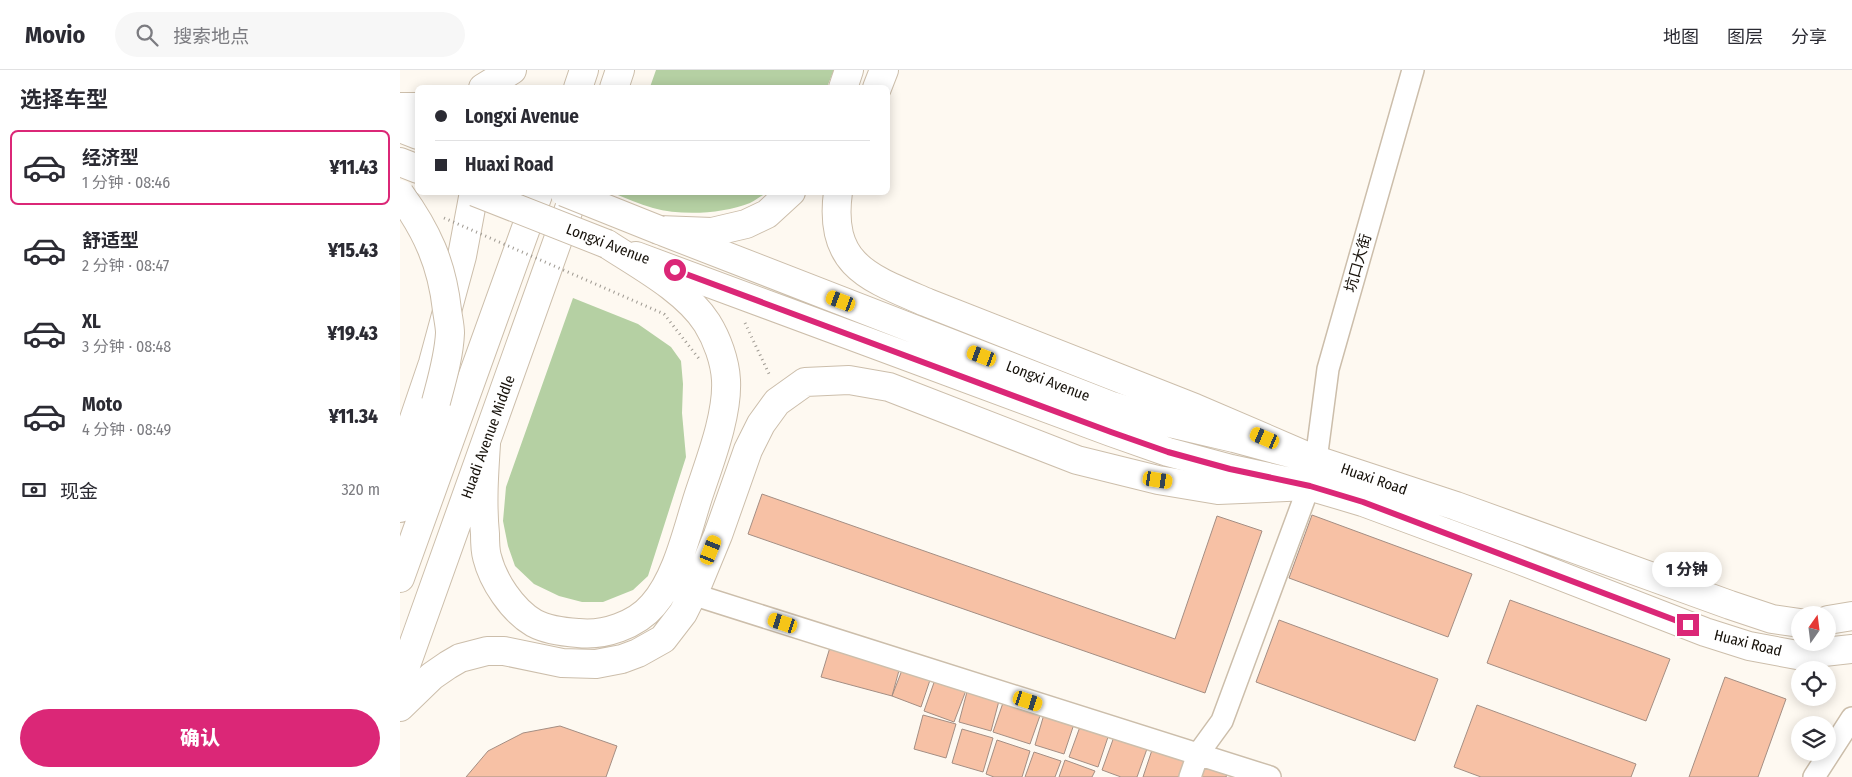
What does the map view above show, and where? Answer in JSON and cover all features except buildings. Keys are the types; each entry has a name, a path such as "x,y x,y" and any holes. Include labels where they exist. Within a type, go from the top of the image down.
{"main road":[{"path":"488,85 513,70"},
{"path":"510,85 513,70"},
{"path":"579,85 584,70"},
{"path":"615,85 620,70"},
{"path":"844,85 849,70"},
{"path":"878,85 884,70"},
{"path":"400,107 415,107"},
{"path":"400,128 415,134"},
{"path":"400,162 415,168"},
{"path":"400,194 418,219 432,245 440,271 450,332 446,361 436,402 400,508"},
{"path":"400,460 433,363 462,256 473,195"},
{"name":"Longxi Avenue","path":"482,195 795,316 1166,422 1316,460"},
{"path":"400,578 538,195"},
{"name":"Longxi Avenue","path":"572,195 659,230 1168,452 1230,469 1310,486"},
{"name":"Huadi Avenue Middle","path":"400,682 574,195"},
{"path":"659,230 712,232 746,224 767,214 788,195"},
{"path":"838,195 837,228 850,260 890,286 928,303 1196,408 1316,460"},
{"path":"486,444 483,506 486,555 497,583 514,605 534,623 559,632 584,634 609,630 631,622 653,605 667,582 679,556 709,464 723,416 726,380 719,349 707,324 694,307 655,274 607,244"},
{"path":"400,707 432,676 448,665 460,658 487,651 504,651 562,664 596,664 622,659 638,653 663,639 683,613 692,594 718,535 748,450 761,424 777,402 805,382 849,380 889,387 1077,460 1158,480 1218,490 1310,486"},
{"name":"Huaxi Road","path":"1316,460 1474,513 1730,605 1772,619 1791,622"},
{"name":"Huaxi Road","path":"1310,486 1363,502 1526,562 1705,632 1748,646 1797,655 1852,649"},
{"path":"1836,619 1852,616"}],"street":[{"name":"坑口大街","path":"1190,777 1198,754 1222,721 1310,486 1316,460 1328,369 1413,70"},
{"path":"692,594 1270,777"},
{"path":"1814,777 1852,718"}],"path":[{"path":"440,216 664,314 700,360 700,368"},
{"path":"744,321 772,379"}],"green space":[{"path":"656,70 834,70 828,85 651,85"},
{"path":"618,195 764,195 739,207 702,213 664,211"},
{"path":"573,298 638,324 671,347 681,361 683,384 682,413 686,457 648,576 633,590 603,602 582,602 559,596 534,584 515,566 508,546 503,521 506,487"}],"route":[{"path":"675,270 795,316 1168,452 1230,469 1310,486 1363,502 1688,625"}]}
